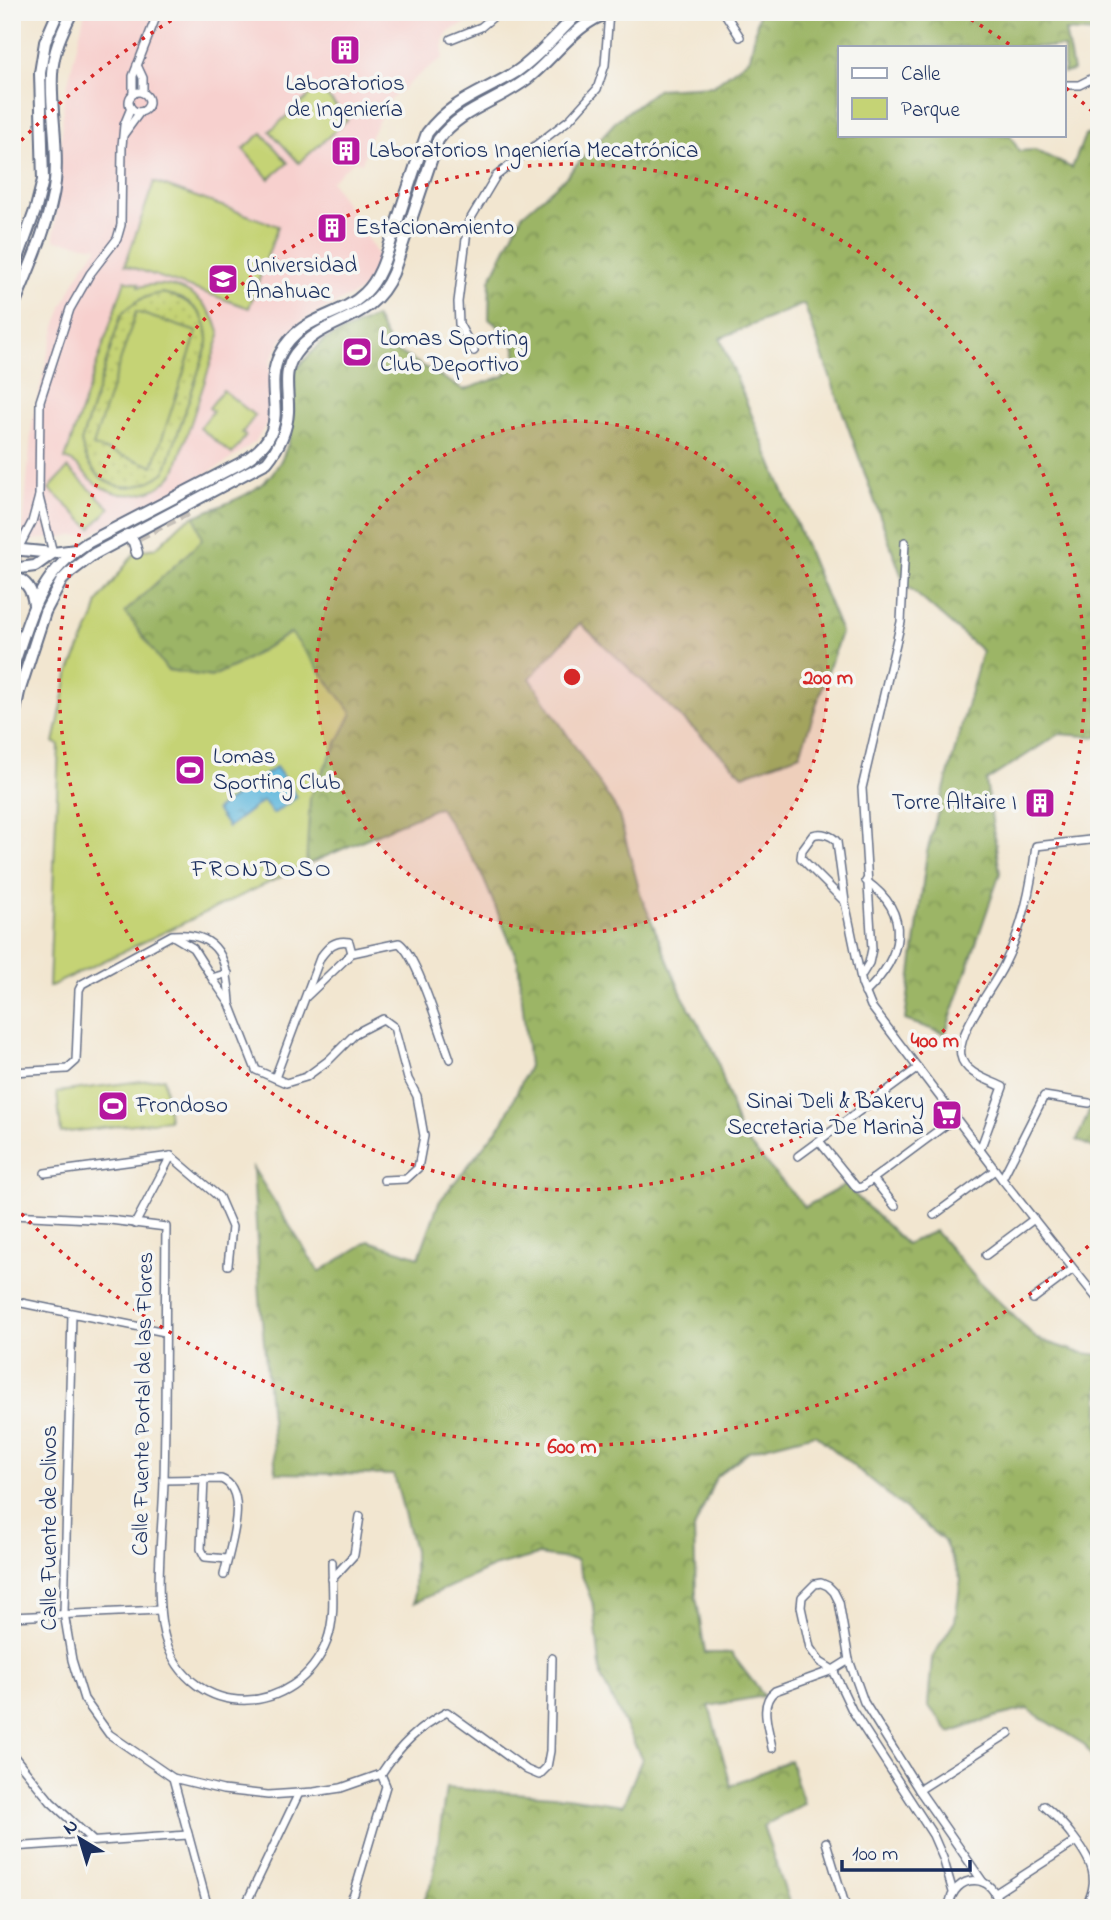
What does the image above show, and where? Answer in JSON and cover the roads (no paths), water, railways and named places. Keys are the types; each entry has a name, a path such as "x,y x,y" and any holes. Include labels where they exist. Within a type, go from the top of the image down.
{"main road":[{"path":"12,275 43,180 40,73 45,42 58,12"},
{"path":"12,310 48,213 53,192 56,170 52,75 57,47 72,12"},
{"path":"12,669 34,605 53,572 76,550 241,463 261,447 270,434 275,419 274,374 281,354 302,328 355,301 375,281 427,134 441,116 458,102 517,71 579,16 610,12"},
{"path":"191,510 242,483 267,462 281,440 287,422 287,375 292,360 310,338 327,327 362,312 385,289 393,273 438,140 450,125 466,113 534,74 579,16"},
{"path":"12,726 19,692 45,612 62,580 83,561 127,535 267,462"},
{"path":"15,549 52,553 76,550"},
{"path":"12,569 35,566 52,553"},
{"path":"12,575 26,582 32,591 34,605"}],"street":[{"path":"139,112 131,108 128,102 133,94 133,76 158,12"},
{"path":"451,39 472,33 499,12"},
{"path":"474,351 459,324 458,302 468,223 496,176 570,118 597,89 605,65 610,12"},
{"path":"724,12 740,37"},
{"path":"123,134 139,112 145,110 149,104 143,93 143,78 137,65"},
{"path":"1066,86 1079,85 1099,75"},
{"path":"133,94 143,93"},
{"path":"52,553 39,496 40,401 70,309 90,274 117,239 121,225 123,134 131,108"},
{"path":"15,549 32,522 39,496"},
{"path":"127,535 134,542 137,553"},
{"path":"861,976 869,963 872,949 862,788 901,622 905,542"},
{"path":"845,902 800,858 802,850 813,835 831,836 837,842 845,902 865,993 871,1006 995,1170 1099,1301"},
{"path":"980,1150 1003,1087 969,1070 961,1058 960,1041 1004,965 1022,923 1031,886 1036,846 1099,839"},
{"path":"865,993 890,961 897,946 898,929 895,912 886,897 866,881"},
{"path":"12,1072 67,1069 72,1066 76,1061 79,990 82,984 172,935 189,934 202,937 218,949 228,973 230,1004"},
{"path":"172,935 193,948 230,1004 256,1070 286,1083 306,1077 329,1060 356,1033 383,1019 394,1027 408,1079 417,1096 425,1136 418,1168 406,1179 384,1180"},
{"path":"193,948 202,937"},
{"path":"275,1078 320,958 330,946 341,940 349,942 352,953"},
{"path":"307,996 352,953 399,943 419,977 450,1059"},
{"path":"212,978 228,973"},
{"path":"798,1156 918,1068"},
{"path":"1002,1179 1044,1096 1088,1104"},
{"path":"819,1141 857,1188 955,1118"},
{"path":"45,1173 172,1156 219,1197 232,1227 228,1265"},
{"path":"135,1224 172,1156"},
{"path":"934,1215 995,1170"},
{"path":"873,1179 895,1206"},
{"name":"Calle Fuente Portal de las Flores","path":"12,1215 110,1220 166,1227 160,1610 166,1640 174,1658 187,1675 206,1690 231,1701 261,1700 283,1692 302,1679 317,1661 332,1623 331,1562"},
{"path":"986,1255 1034,1219"},
{"path":"1033,1299 1073,1269"},
{"path":"12,1301 165,1332"},
{"name":"Calle Fuente de Olivos","path":"72,1314 64,1613 72,1660 84,1699 109,1734 173,1778 223,1790 268,1794 341,1788 381,1774"},
{"path":"204,1479 201,1549 205,1557 227,1559"},
{"path":"164,1480 221,1479 230,1482 236,1491 238,1505 224,1574"},
{"path":"331,1579 354,1555 360,1516"},
{"path":"949,1908 953,1892 933,1835 852,1710 834,1670 814,1657 810,1648 801,1607 802,1597 815,1584 828,1586 839,1602 849,1660 864,1702 919,1790 983,1882 996,1893 998,1908"},
{"path":"12,1617 160,1610"},
{"path":"347,1908 386,1786 381,1774 396,1752 438,1717 447,1712 527,1770 539,1774 547,1767 550,1751 552,1658"},
{"path":"772,1748 765,1709 769,1695 775,1690 834,1670 849,1660"},
{"path":"919,1790 1009,1733"},
{"path":"12,1754 51,1802 92,1840"},
{"path":"173,1778 208,1908"},
{"path":"244,1908 299,1793"},
{"path":"1044,1806 1058,1818 1093,1872 1094,1887 1086,1908"},
{"path":"12,1847 188,1835"},
{"path":"826,1842 846,1908"},
{"path":"996,1893 1075,1842"},
{"path":"953,1892 966,1882 983,1882"}],"water":[{"path":"276,767 297,797 273,814 263,801 228,827 216,810"}],"tunnel":[{"path":"125,543 191,510"},
{"path":"12,559 56,561 93,554"}],"place":[{"name":"Laboratorios de Ingeniería","path":"345,50"},
{"name":"Laboratorios Ingeniería Mecatrónica","path":"346,151"},
{"name":"Estacionamiento","path":"332,228"},
{"name":"Universidad Anahuac","path":"223,279"},
{"name":"Lomas Sporting Club Deportivo","path":"357,352"},
{"name":"Lomas Sporting Club","path":"190,770"},
{"name":"Torre Altaire I","path":"1040,803"},
{"name":"Frondoso","path":"113,1106"},
{"name":"Sinai Deli & Bakery Secretaria De Marina","path":"947,1115"}],"district":[{"name":"FRONDOSO","path":"262,870"}]}
